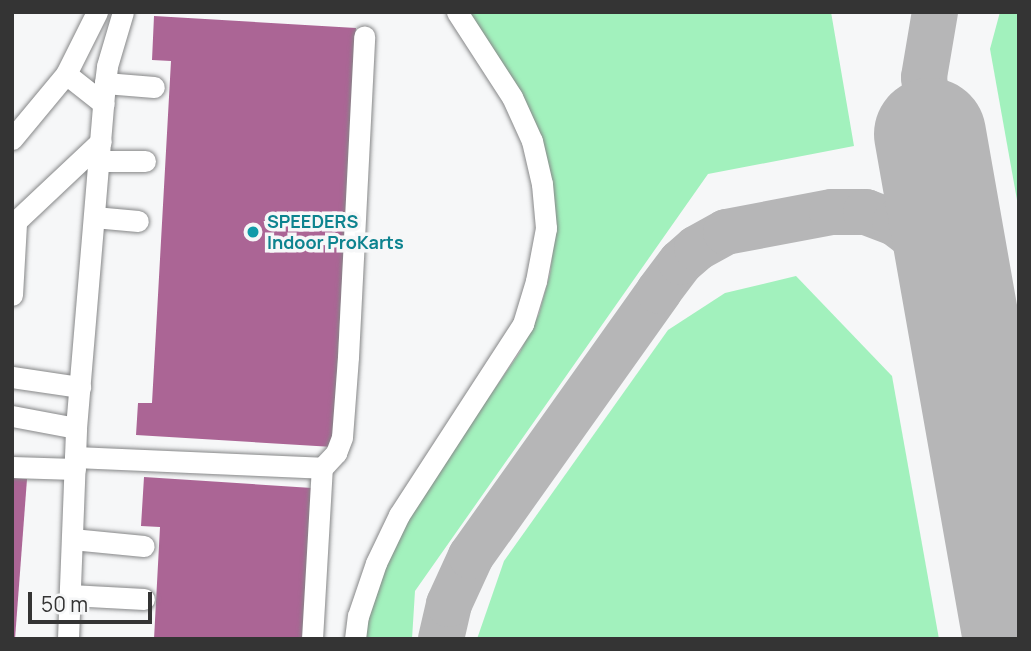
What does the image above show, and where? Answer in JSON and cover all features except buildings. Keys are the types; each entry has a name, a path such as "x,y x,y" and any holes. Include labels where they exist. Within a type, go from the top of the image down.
{"street":[{"path":"12,139 66,74 97,12"},
{"path":"68,639 76,428 104,94 107,66 123,12"},
{"path":"355,639 358,616 376,563 399,515 523,324 537,282 546,228 542,184 531,141 512,97 457,12"},
{"path":"312,639 322,468 336,453 342,437 364,36"},
{"path":"66,74 104,94 154,87"},
{"path":"100,151 145,162"},
{"path":"12,295 14,224 100,151"},
{"path":"94,217 138,221"},
{"path":"12,377 80,387"},
{"path":"12,416 76,428"},
{"path":"12,467 75,463 322,468"},
{"path":"72,539 144,546"},
{"path":"70,595 144,599"}],"green space":[{"path":"467,12 831,12 854,146 708,174 415,591 412,639 363,639 392,542 520,352 539,314 550,274 555,234 553,192"},
{"path":"1000,12 1019,12 1019,211 990,49"},
{"path":"796,276 892,376 939,639 477,639 504,561 668,330 725,293"}],"taxiway":[{"path":"930,134 924,77 935,12"},
{"path":"441,639 449,604 471,556 659,291 681,262 697,248 726,232 832,212 866,212 895,223 923,244 962,315"}],"runway":[{"path":"930,134 1019,639"}],"place":[{"name":"SPEEDERS Indoor ProKarts","path":"253,232"}]}
